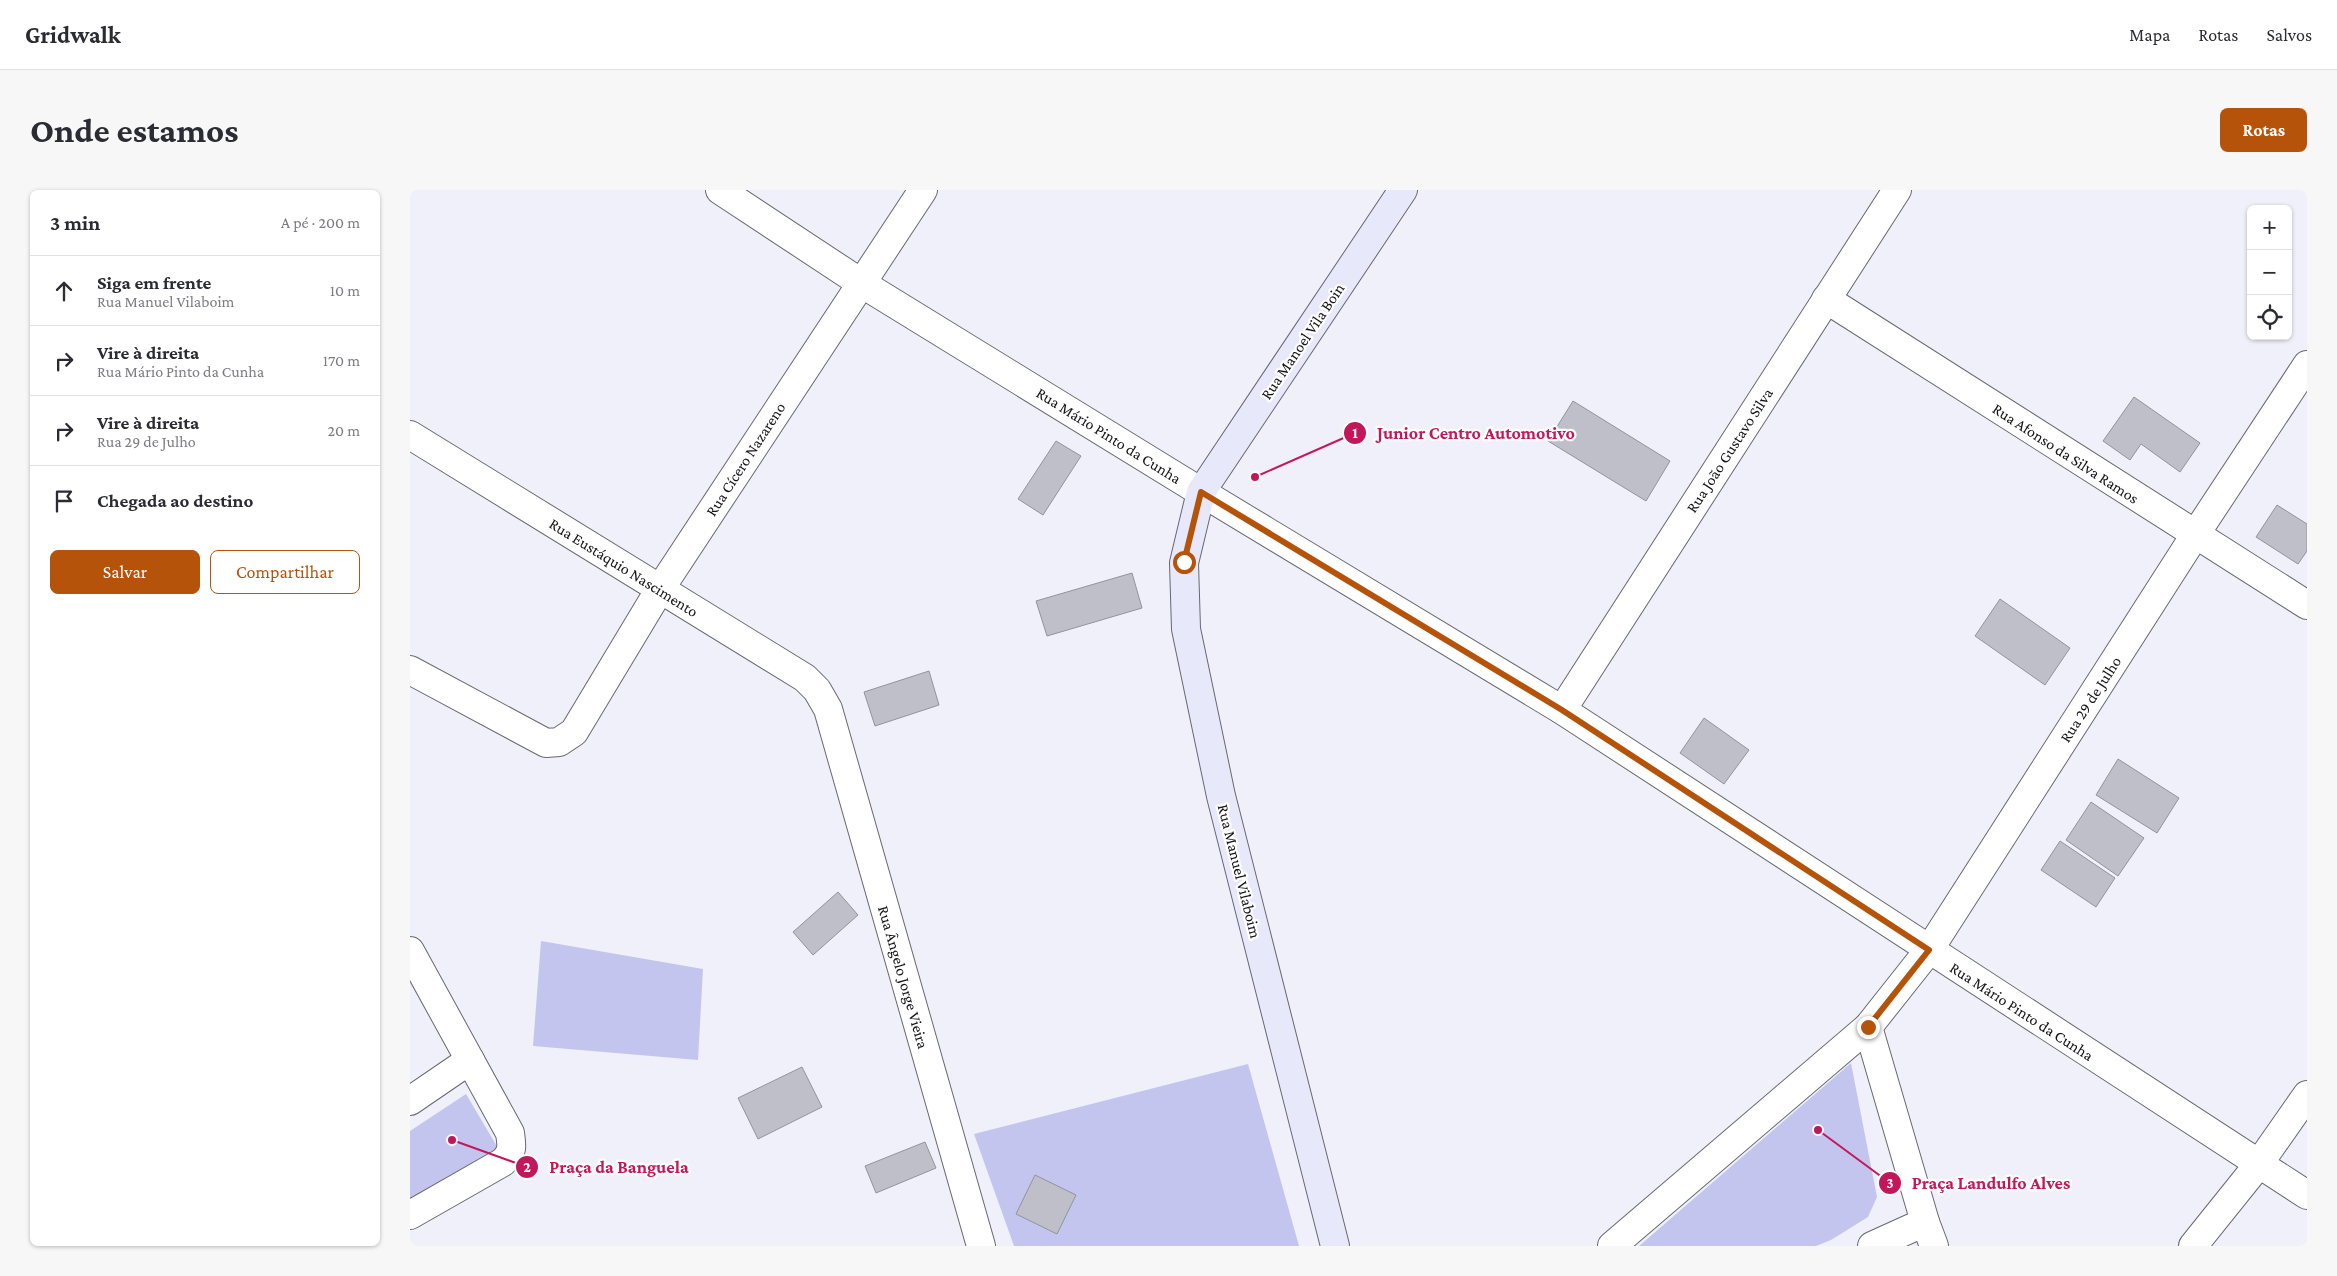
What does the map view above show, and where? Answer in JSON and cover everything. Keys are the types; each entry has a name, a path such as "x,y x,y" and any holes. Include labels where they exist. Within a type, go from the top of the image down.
{"main road":[{"name":"Rua Manoel Vila Boin","path":"1201,492 1403,190"},
{"name":"Rua Manuel Vilaboim","path":"1201,492 1184,562 1186,629 1221,796 1335,1246"}],"street":[{"name":"Rua Mário Pinto da Cunha","path":"720,190 861,282 1201,492 1562,710 2258,1165 2307,1195"},
{"name":"Rua Cícero Nazareno","path":"410,670 546,743 559,742 574,732 660,589 923,190"},
{"name":"Rua João Gustavo Silva","path":"1562,710 1897,190"},
{"name":"Rua Afonso da Silva Ramos","path":"1826,299 2307,605"},
{"name":"Rua 29 de Julho","path":"1612,1246 1868,1027 1929,950 2195,535 2307,365"},
{"name":"Rua Eustáquio Nascimento","path":"410,435 805,678 817,690 828,709"},
{"name":"Rua Ângelo Jorge Vieira","path":"828,709 976,1244"},
{"path":"410,951 510,1133 511,1154 503,1162 410,1215"},
{"path":"1868,1027 1929,1234 1872,1246"},
{"path":"410,1101 470,1060"},
{"path":"2194,1246 2258,1165 2307,1096"}],"shaded area":[{"path":"541,941 703,969 698,1060 533,1046"},
{"path":"1851,1063 1877,1197 1868,1217 1831,1240 1816,1246 1639,1246"},
{"path":"1248,1064 1299,1246 1014,1246 974,1134"},
{"path":"466,1094 498,1148 410,1198 410,1131"}],"building":[{"path":"2134,397 2200,443 2180,472 2141,444 2130,460 2103,441"},
{"path":"1573,401 1670,461 1646,501 1548,441"},
{"path":"1056,441 1081,456 1043,515 1018,499"},
{"path":"2277,505 2307,524 2307,551 2298,564 2256,537"},
{"path":"1132,573 1142,608 1047,636 1036,601"},
{"path":"2000,599 2070,648 2045,685 1975,636"},
{"path":"929,671 939,705 875,726 864,692"},
{"path":"1704,718 1749,750 1724,784 1680,753"},
{"path":"2118,759 2179,798 2157,833 2096,795"},
{"path":"2091,802 2144,838 2118,876 2066,840"},
{"path":"2060,841 2115,878 2096,907 2041,870"},
{"path":"838,892 858,915 813,955 793,932"},
{"path":"802,1067 822,1107 758,1139 738,1098"},
{"path":"925,1142 936,1168 876,1193 865,1166"},
{"path":"1035,1175 1076,1195 1057,1234 1016,1214"}],"place":[{"name":"Junior Centro Automotivo","path":"1255,477"},
{"name":"Praça Landulfo Alves","path":"1818,1130"},
{"name":"Praça da Banguela","path":"452,1140"}],"route":[{"path":"1184,562 1201,492 1562,710 1929,950 1868,1027"}]}
